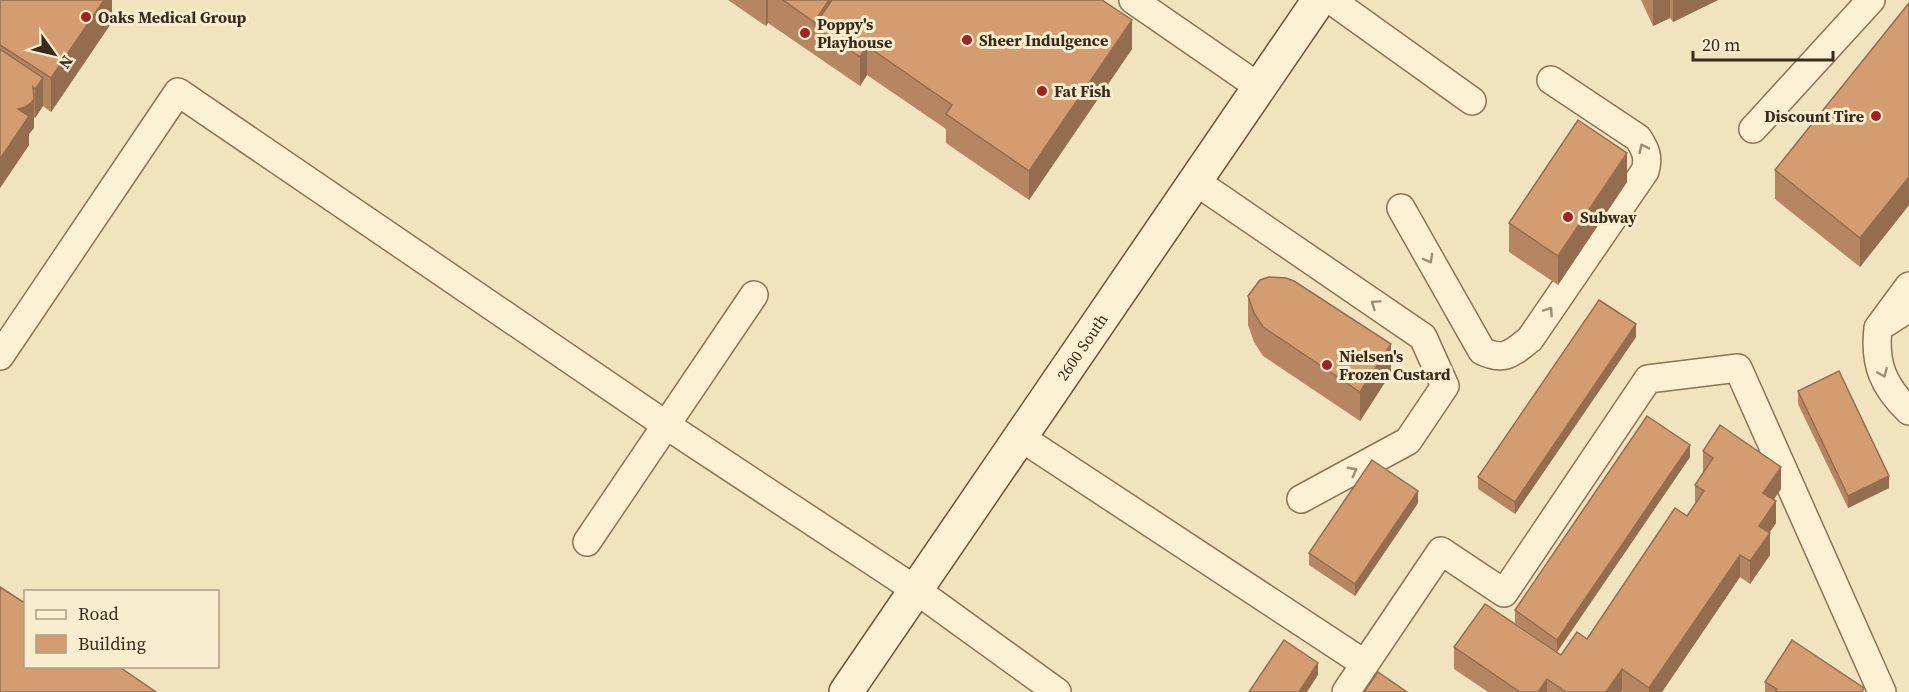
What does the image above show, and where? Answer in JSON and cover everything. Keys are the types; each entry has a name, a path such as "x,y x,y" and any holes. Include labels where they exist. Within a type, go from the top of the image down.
{"main road":[{"name":"2600 South","path":"846,692 1319,0"}],"lane":[{"path":"1133,0 1259,87"},
{"path":"1331,0 1472,101"},
{"path":"1754,129 1870,0"},
{"path":"1401,208 1482,351 1494,357 1510,355 1530,339 1645,171 1648,160 1645,148 1638,138 1551,80"},
{"path":"0,356 178,92 666,425 916,590 1057,692"},
{"path":"1195,181 1423,337 1445,386 1408,441 1301,499"},
{"path":"1909,286 1878,328 1876,348 1881,373 1899,402 1909,411"},
{"path":"587,542 754,295"},
{"path":"1878,328 1909,308"},
{"path":"1346,692 1442,551 1504,593 1648,379 1738,368 1882,692"},
{"path":"1020,437 1365,664"}],"building":[{"path":"0,0 104,0 51,78 0,45"},
{"path":"783,0 829,0 814,22"},
{"path":"832,0 1102,0 1132,20 1029,171 946,114 952,105 867,46 860,57 814,26"},
{"name":"Discount Tire","path":"1909,3 1909,177 1860,238 1775,170"},
{"path":"0,49 43,78 35,89 33,87 32,102 18,109 29,116 0,159"},
{"path":"1578,120 1627,153 1558,256 1509,223"},
{"path":"1269,277 1294,281 1391,344 1360,392 1263,327 1254,313 1248,296 1260,280"},
{"path":"1599,300 1636,324 1515,502 1478,477"},
{"path":"1839,371 1889,476 1848,496 1798,391"},
{"path":"1647,416 1690,445 1557,640 1515,610"},
{"path":"1720,425 1781,467 1763,493 1776,501 1759,526 1770,533 1750,561 1740,555 1649,688 1622,669 1606,692 1566,692 1547,679 1538,692 1520,692 1454,647 1485,604 1561,655 1577,632 1587,639 1675,508 1687,516 1704,491 1695,485 1713,458 1703,451"},
{"path":"1372,460 1418,491 1355,584 1309,553"},
{"path":"0,587 24,601 24,668 121,668 156,692 0,692"},
{"path":"1284,640 1318,663 1299,692 1249,692"},
{"path":"1792,640 1864,688 1862,692 1775,692 1777,689 1765,682"},
{"path":"1378,672 1407,692 1364,692"}],"place":[{"name":"Oaks Medical Group","path":"86,17"},
{"name":"Poppy's Playhouse","path":"805,33"},
{"name":"Sheer Indulgence","path":"967,40"},
{"name":"Fat Fish","path":"1042,91"},
{"name":"Discount Tire","path":"1876,116"},
{"name":"Subway","path":"1568,217"},
{"name":"Nielsen's Frozen Custard","path":"1327,365"}]}
